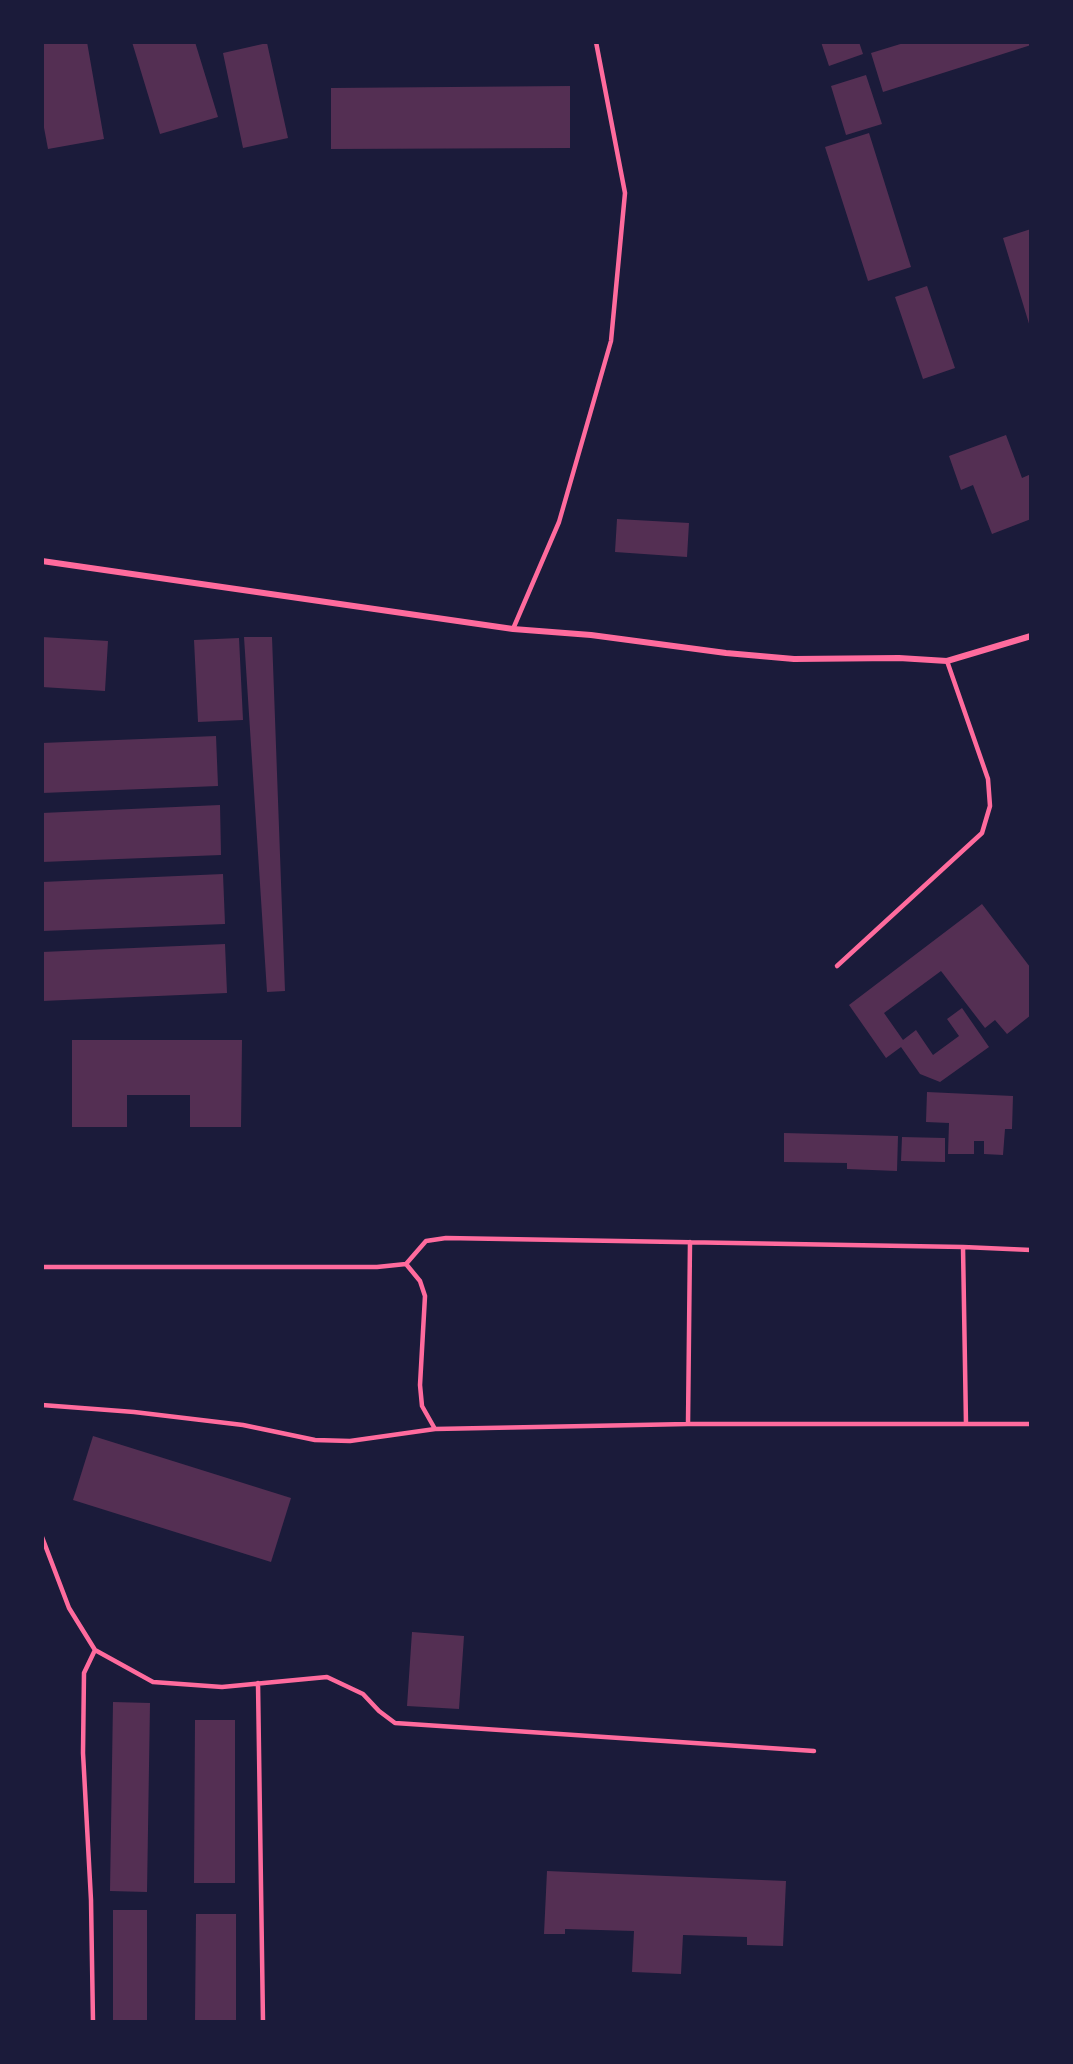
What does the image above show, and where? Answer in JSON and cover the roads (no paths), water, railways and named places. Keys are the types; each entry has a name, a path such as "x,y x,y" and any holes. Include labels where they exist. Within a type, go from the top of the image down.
{"street":[{"path":"42,561 513,629 591,635 726,653 794,659 900,658 947,661 1031,636"}],"lane":[{"path":"513,629 559,522 611,342 625,194 596,42"},
{"path":"837,966 982,832 990,806 988,779 947,661"},
{"path":"42,1266 377,1267 406,1264 426,1241 446,1238 1031,1250"},
{"path":"688,1424 690,1242"},
{"path":"963,1247 966,1424"},
{"path":"406,1264 420,1281 425,1296 420,1385 422,1406 435,1429"},
{"path":"42,1405 134,1412 243,1425 315,1440 350,1441 435,1429 688,1424 1031,1424"},
{"path":"42,1537 69,1608 95,1650 153,1682 222,1687 327,1677 363,1694 379,1711 395,1723 814,1751"},
{"path":"93,2022 91,1900 83,1742 84,1673 95,1650"},
{"path":"258,1683 263,2022"}]}
